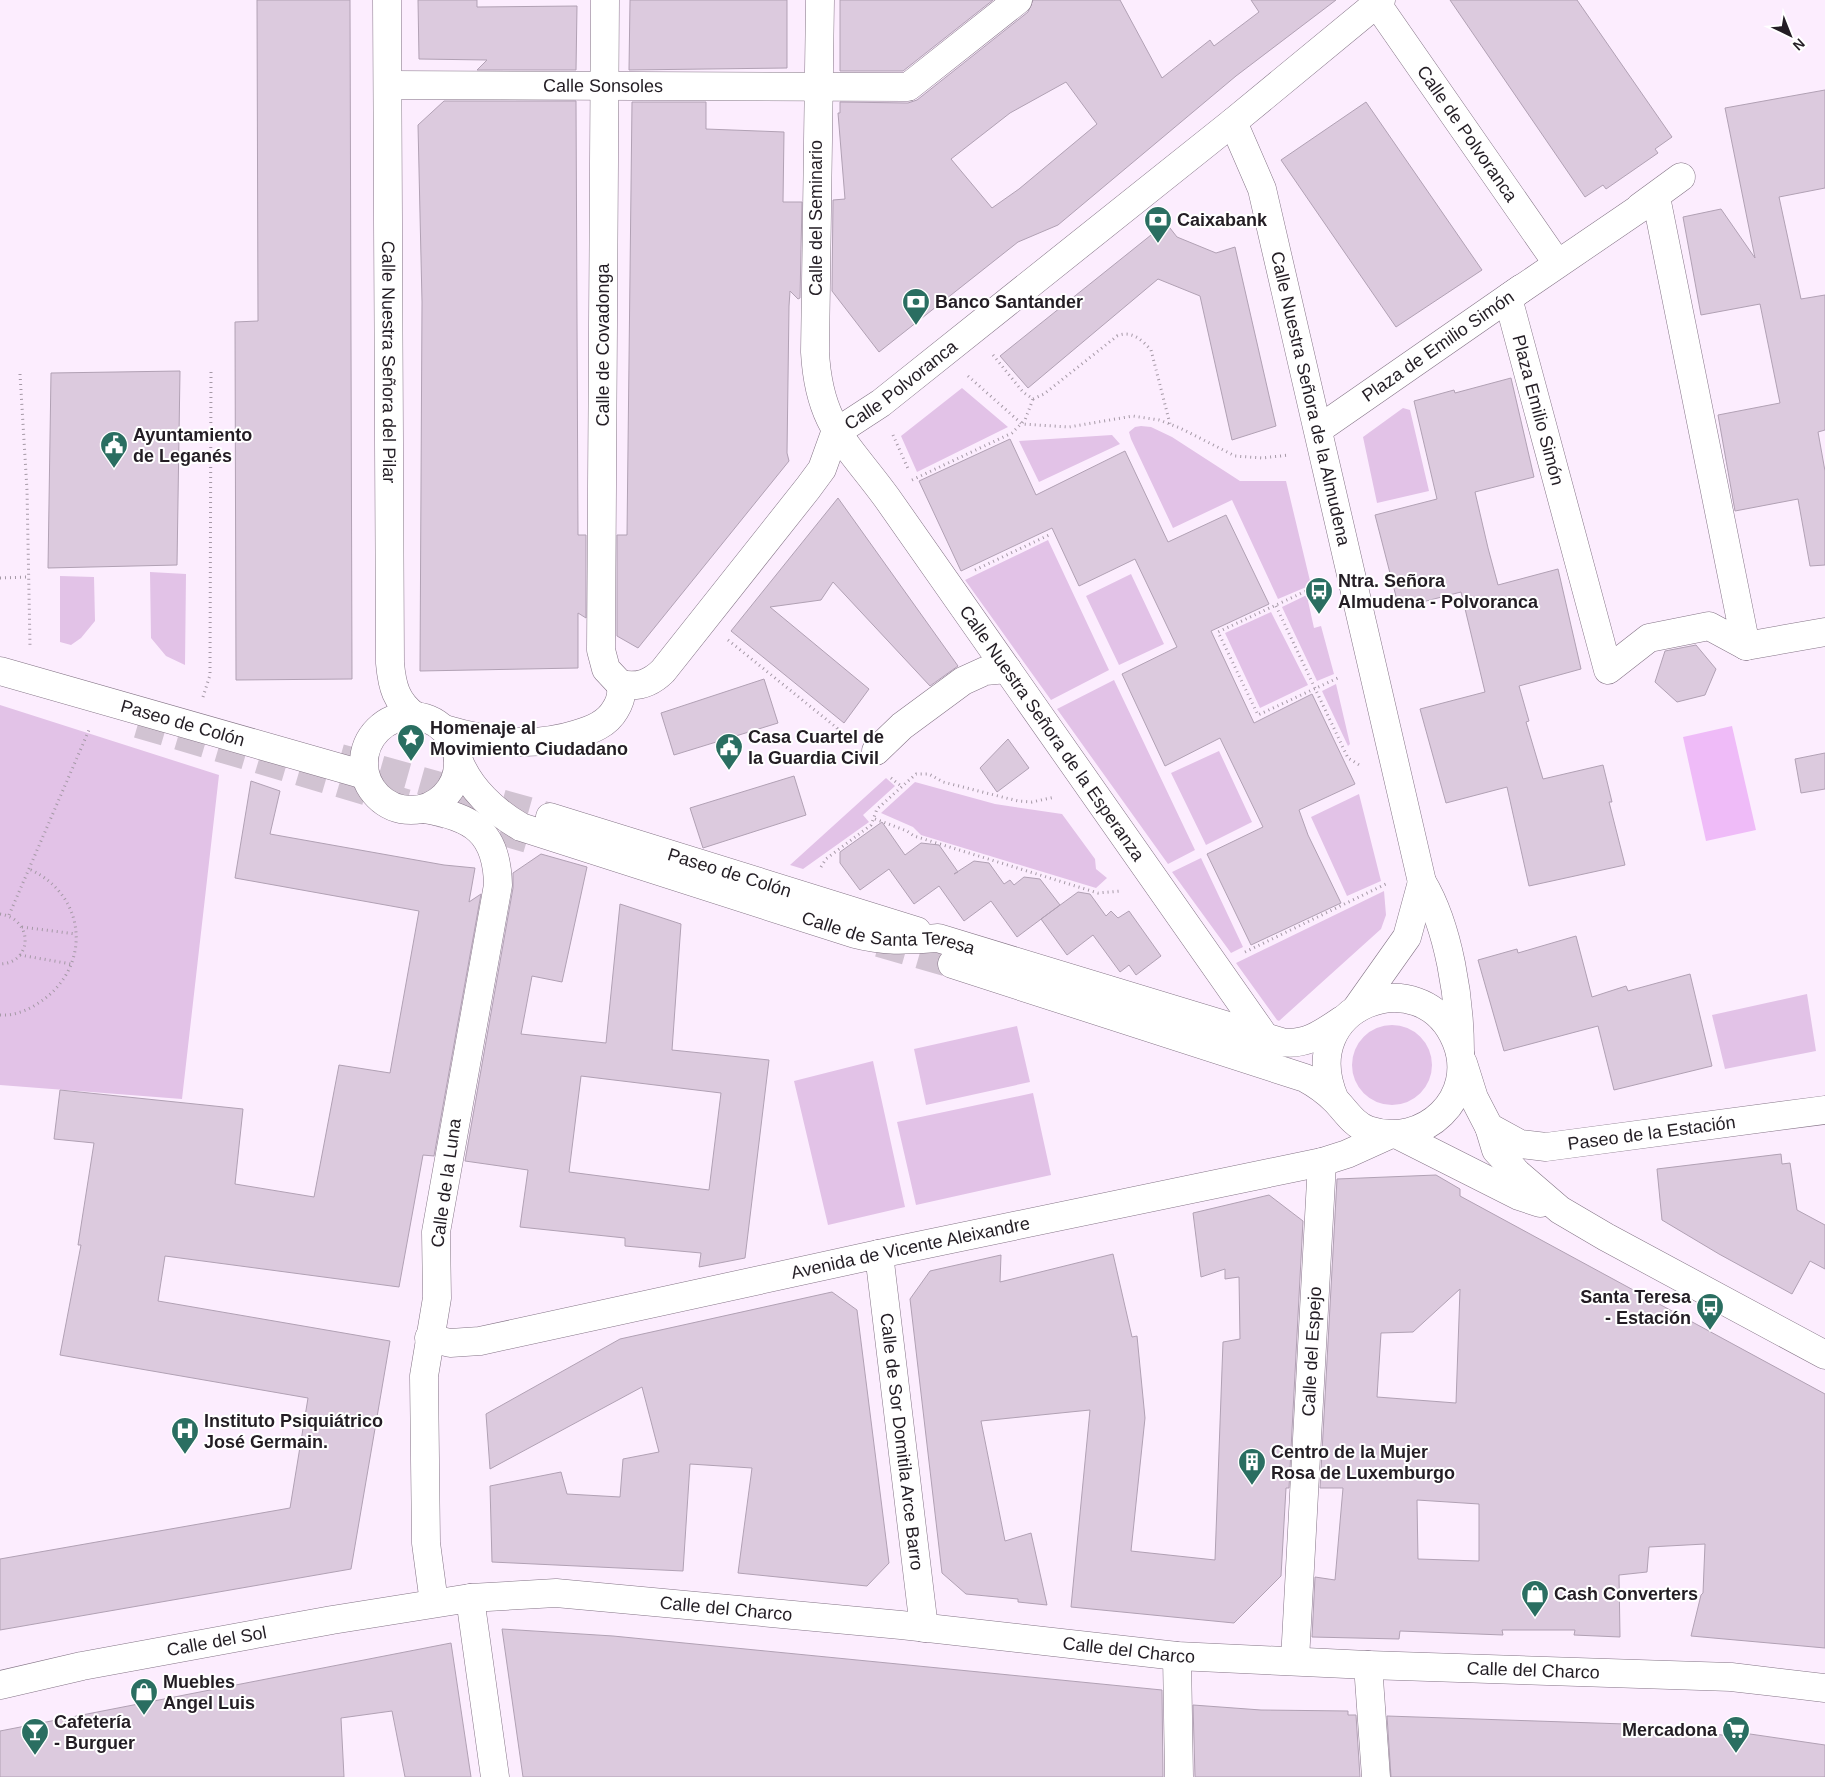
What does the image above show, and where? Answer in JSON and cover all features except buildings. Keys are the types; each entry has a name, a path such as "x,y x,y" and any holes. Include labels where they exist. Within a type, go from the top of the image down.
{"street":[{"name":"Calle Nuestra Señora del Pilar","path":"387,0 390,663 391,680 398,700 415,716"},
{"name":"Calle de Covadonga","path":"606,0 601,650 606,669 620,684"},
{"name":"Calle del Seminario","path":"820,0 817,88 816,375 827,415 836,433"},
{"name":"Calle Sonsoles","path":"388,85 908,87 1018,0"},
{"name":"Calle de Polvoranca","path":"1233,122 1379,2 1557,263"},
{"name":"Calle Nuestra Señora de la Almudena","path":"1233,122 1262,189 1422,882 1439,916 1458,1008 1461,1057"},
{"name":"Calle Polvoranca","path":"620,684 641,685 649,682 663,671 822,469 836,433 881,403 1233,122"},
{"path":"1508,298 1681,177"},
{"name":"Plaza de Emilio Simón","path":"1319,430 1557,263 1652,199"},
{"path":"1652,199 1746,646 1825,632"},
{"name":"Plaza Emilio Simón","path":"1508,298 1608,670 1649,638 1709,626 1746,646"},
{"name":"Calle Nuestra Señora de la Esperanza","path":"836,433 887,498 1266,1038"},
{"path":"881,762 902,726 962,681 985,671 1007,670"},
{"name":"Paseo de Colón","path":"0,671 365,775"},
{"path":"444,729 457,749 459,761 458,773 446,794 424,809 409,810 388,804 371,788 365,775 364,760 368,745 375,732 387,722 400,717 415,716 431,720 444,729 468,736 519,742 547,741 568,737 596,727 611,716 621,696 620,684"},
{"name":"Calle de Santa Teresa","path":"459,761 464,774 487,801 512,822 532,832 855,934 875,939 902,941 938,938 1281,1042 1300,1043 1311,1039 1349,1015"},
{"name":"Calle de la Luna","path":"424,809 463,818 482,832 495,856 498,885 438,1215 435,1249 437,1298 428,1338 424,1376 426,1543 434,1603"},
{"name":"Paseo de Colón","path":"550,817 938,938"},
{"name":"Calle Nuestra Señora de la Almudena","path":"1349,1015 1407,937 1422,882"},
{"path":"952,964 1305,1078 1335,1100"},
{"path":"1560,1210 1520,1196 1394,1135 1366,1129 1349,1118 1335,1100 1327,1083 1326,1065 1328,1048 1349,1015 1386,998 1414,1002 1428,1008 1442,1020 1454,1037 1474,1098 1489,1127 1496,1150 1505,1162 1560,1210 1606,1237 1825,1355"},
{"path":"1394,1135 1420,1129 1434,1120 1449,1106 1458,1085 1461,1057"},
{"name":"Paseo de la Estación","path":"1489,1127 1520,1144 1546,1147 1822,1111"},
{"name":"Avenida de Vicente Aleixandre","path":"428,1338 450,1342 480,1341 879,1254 1322,1162 1394,1135"},
{"name":"Calle del Espejo","path":"1295,1660 1322,1162"},
{"name":"Calle de Sor Domitila Arce Barro","path":"879,1254 924,1628"},
{"name":"Calle del Charco","path":"434,1603 470,1598 556,1593 924,1628 1177,1656 1731,1678 1825,1688"},
{"path":"470,1598 495,1777"},
{"name":"Calle del Sol","path":"0,1685 82,1666 269,1630 434,1603"},
{"path":"1177,1656 1179,1777"},
{"path":"1368,1665 1376,1777"}],"path":[{"path":"907,483 1012,433 1022,424 1033,399 1044,394 1117,336 1130,334 1142,341 1150,350 1170,424"},
{"path":"993,355 1023,392 1033,399"},
{"path":"193,727 210,675 211,371"},
{"path":"20,374 27,490 29,644 33,681"},
{"path":"968,376 1022,424 1069,427 1133,416 1170,424 1195,434 1235,456 1262,458 1289,455"},
{"path":"973,571 1049,535"},
{"path":"0,578 28,577"},
{"path":"1319,585 1218,632 1258,716 1340,677"},
{"path":"1276,606 1348,758 1361,766"},
{"path":"722,634 837,728 840,735 849,743"},
{"path":"9,915 102,701"},
{"path":"881,762 901,786"},
{"path":"820,872 824,861 871,825 875,819 873,815 877,809 916,774 929,774 943,782 1018,801 1032,802 1055,797"},
{"path":"875,819 907,831 914,836 1098,894 1121,891"},
{"path":"0,1015 21,1012 41,1002 58,986 71,964 76,934 74,918 64,895 51,881 29,869"},
{"path":"1242,954 1388,883"},
{"path":"0,914 9,915 22,927 25,940 20,955 14,960 0,964"},
{"path":"22,927 76,934"},
{"path":"20,955 71,964"}],"shaded area":[{"path":"962,388 1008,427 917,472 901,436"},
{"path":"1403,408 1410,410 1429,491 1377,503 1363,437"},
{"path":"1135,427 1151,427 1172,437 1240,481 1286,481 1311,585 1278,599 1232,500 1173,528 1131,439 1129,432"},
{"path":"1112,435 1120,444 1039,482 1019,441"},
{"path":"1048,540 1109,670 1051,700 965,580"},
{"path":"150,572 186,574 185,665 166,656 151,638"},
{"path":"1131,574 1164,644 1119,665 1086,596"},
{"path":"60,576 94,577 95,621 81,638 71,645 60,642"},
{"path":"1313,592 1315,599 1308,601 1314,628 1321,626 1334,674 1317,681 1282,607"},
{"path":"1271,612 1308,685 1260,708 1225,633"},
{"path":"1114,680 1195,850 1168,864 1057,709"},
{"path":"1336,684 1350,744 1348,746 1322,691"},
{"path":"0,705 219,775 182,1099 0,1085"},
{"path":"1732,726 1756,830 1706,841 1683,737"},
{"path":"1219,751 1252,822 1206,845 1171,773"},
{"path":"886,778 895,786 863,815 869,822 803,869 790,865"},
{"path":"915,782 995,804 1062,814 1095,859 1096,869 1107,878 1096,888 921,835 913,827 881,813"},
{"path":"1359,794 1381,881 1347,896 1311,817"},
{"path":"1201,858 1243,947 1231,953 1172,872"},
{"path":"1384,891 1386,915 1381,929 1279,1021 1277,1020 1236,963"},
{"path":"1807,994 1816,1051 1725,1069 1712,1015"},
{"path":"1384,1025 1400,1025 1421,1036 1432,1057 1432,1073 1421,1094 1400,1105 1384,1105 1370,1099 1358,1087 1352,1073 1352,1057 1358,1043 1370,1031"},
{"path":"1017,1026 1030,1082 926,1105 914,1049"},
{"path":"873,1061 905,1207 828,1225 794,1081"},
{"path":"1033,1093 1051,1175 916,1205 897,1122"}],"tunnel":[{"path":"138,724 538,842"},
{"path":"340,758 550,817"},
{"path":"879,943 952,964"}],"place":[{"name":"Caixabank","path":"1158,244"},
{"name":"Banco Santander","path":"916,326"},
{"name":"Ayuntamiento de Leganés","path":"114,469"},
{"name":"Ntra. Señora Almudena - Polvoranca","path":"1319,615"},
{"name":"Homenaje al Movimiento Ciudadano","path":"411,762"},
{"name":"Casa Cuartel de la Guardia Civil","path":"729,771"},
{"name":"Santa Teresa - Estación","path":"1710,1331"},
{"name":"Instituto Psiquiátrico José Germain.","path":"185,1455"},
{"name":"Centro de la Mujer Rosa de Luxemburgo","path":"1252,1486"},
{"name":"Cash Converters","path":"1535,1618"},
{"name":"Muebles Angel Luis","path":"144,1716"},
{"name":"Mercadona","path":"1736,1754"},
{"name":"Cafetería - Burguer","path":"35,1756"}]}
